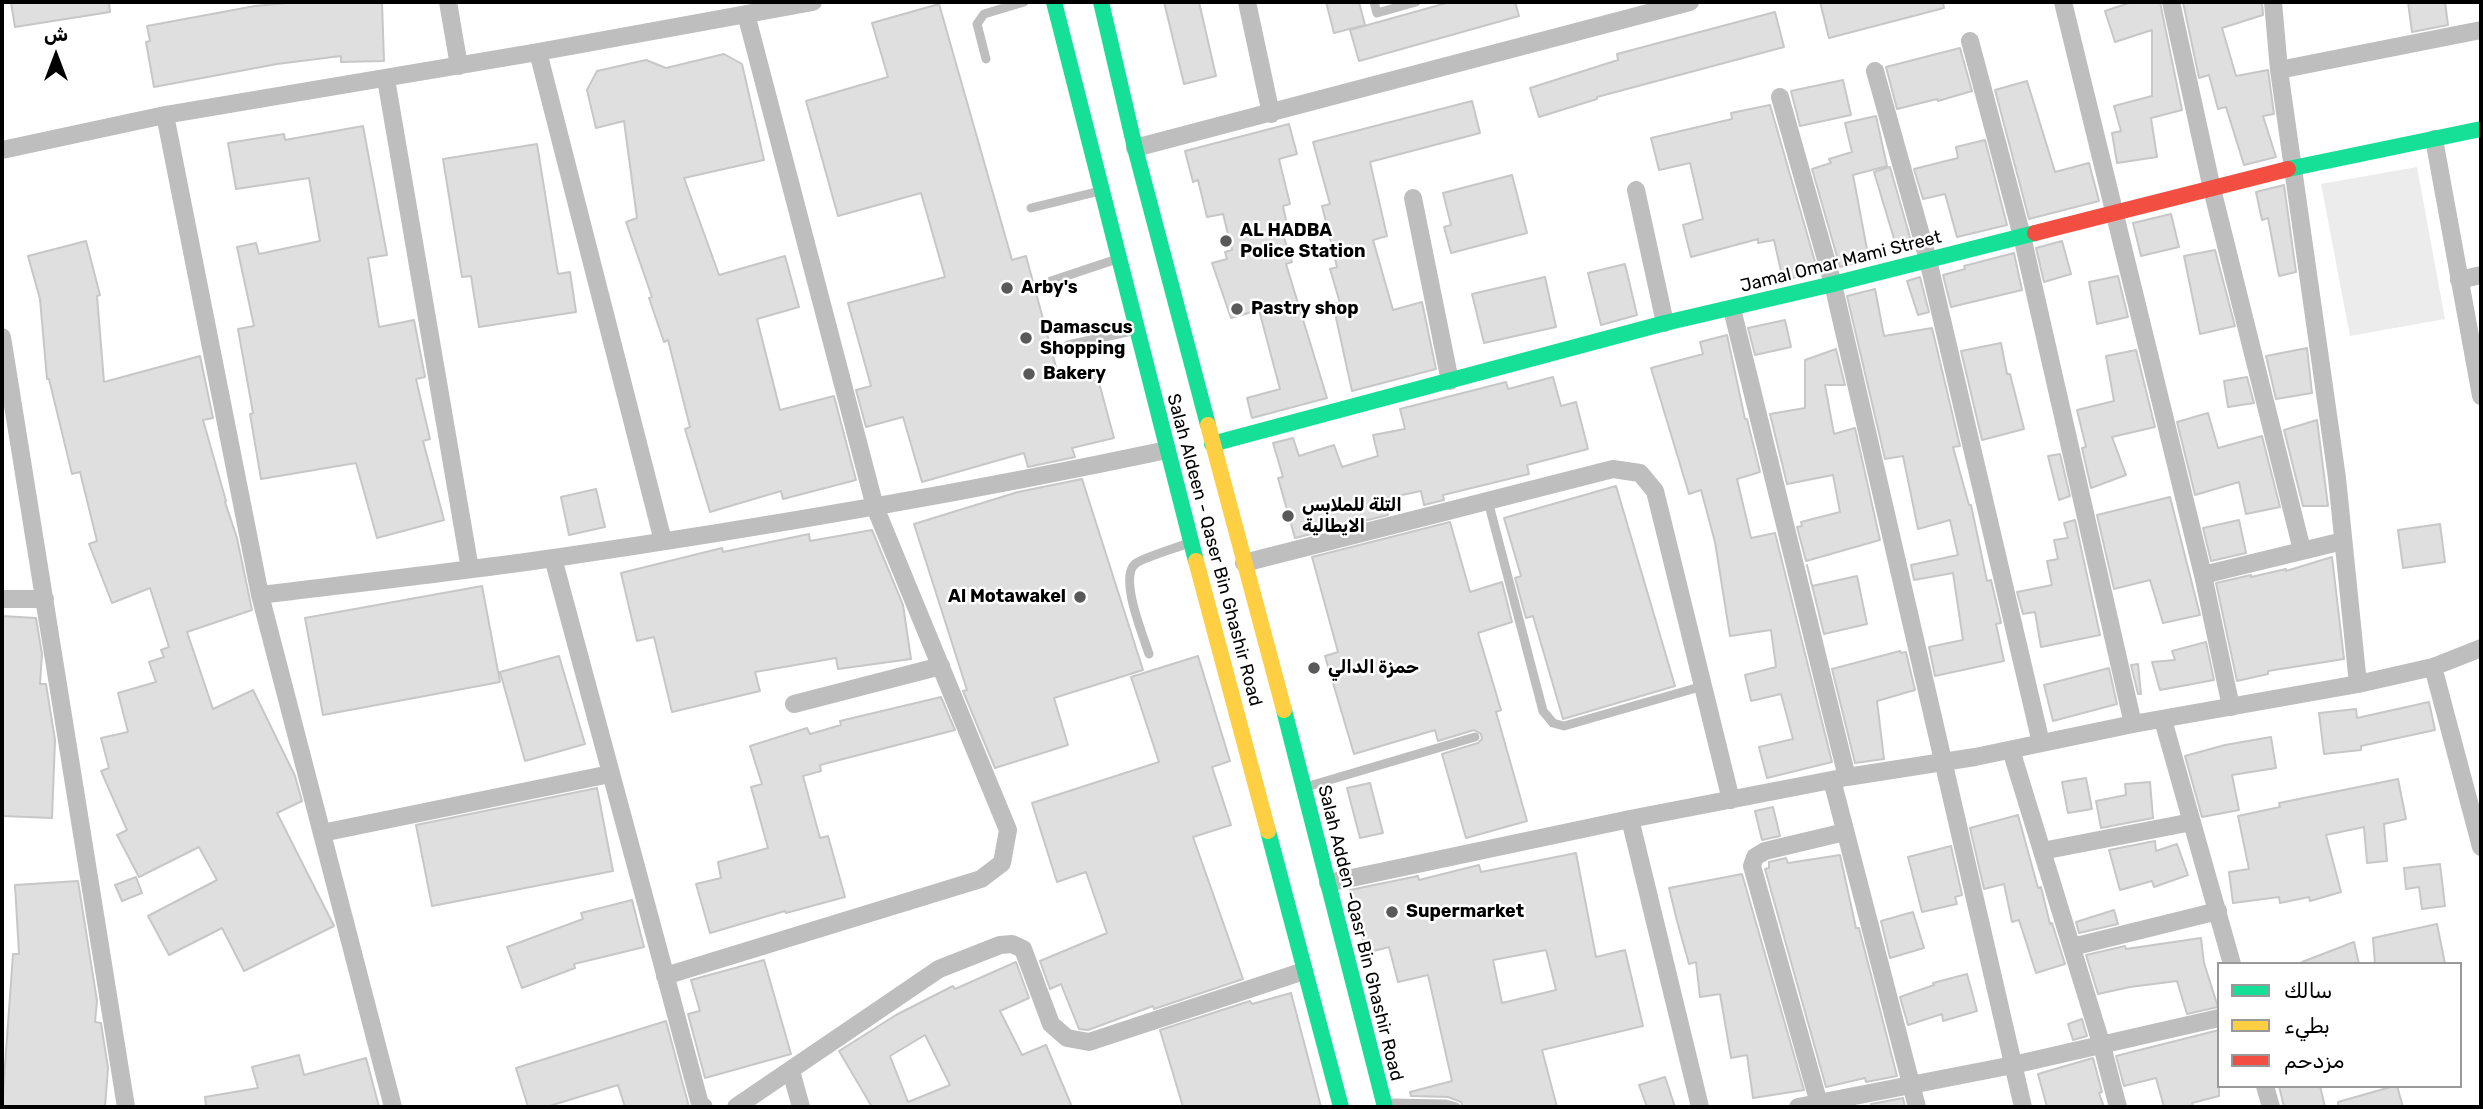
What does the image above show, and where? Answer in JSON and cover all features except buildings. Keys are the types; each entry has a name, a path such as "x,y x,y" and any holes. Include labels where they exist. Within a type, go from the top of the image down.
{"main road":[{"name":"Salah Aldeen - Qaser Bin Ghashir Road","path":"1054,2 1167,450 1341,1107"},
{"name":"Salah Aldeen - Qaser Bin Ghashir Road","path":"1101,2 1135,148 1299,768"},
{"name":"Jamal Omar Mami Street","path":"1212,444 1665,323 1833,284 2295,167 2481,129"},
{"name":"Salah Adden -Qasr Bin Ghashir Road","path":"1299,768 1384,1105"}],"street":[{"path":"448,2 459,66"},
{"path":"2,150 164,115 386,79 813,2"},
{"path":"1247,2 1271,114"},
{"path":"1135,148 1690,2"},
{"path":"2063,2 2203,575 2231,707"},
{"path":"2171,2 2212,189 2302,550"},
{"path":"2273,2 2280,70 2337,478 2358,684"},
{"path":"665,975 981,879 1002,863 1008,830 875,507 746,14"},
{"path":"2280,70 2481,30"},
{"path":"1970,41 2022,236 2133,724"},
{"path":"538,52 663,541"},
{"path":"1875,71 1928,260 2041,743"},
{"path":"386,79 470,569"},
{"path":"1780,97 1833,284 1941,762 2023,1107"},
{"path":"164,115 260,596 393,1107"},
{"path":"2434,139 2481,396"},
{"path":"1636,190 1665,323"},
{"path":"1413,198 1450,381"},
{"path":"2459,280 2481,275"},
{"path":"1732,309 1840,778 1845,832 1917,1107"},
{"path":"2,337 126,1107"},
{"path":"260,596 553,558 875,507 1015,482 1167,450"},
{"path":"1244,563 1614,469 1640,472 1655,491 1731,800"},
{"path":"2203,575 2343,541"},
{"path":"553,558 700,1104 704,1107"},
{"path":"2,599 45,599"},
{"path":"1328,883 1840,778 2011,750 2133,724 2358,684 2433,667 2481,648"},
{"path":"794,704 941,667"},
{"path":"2433,667 2481,847"},
{"path":"2163,719 2231,962"},
{"path":"2011,750 2102,1046 2118,1107"},
{"path":"322,833 610,774"},
{"path":"1630,819 1700,1107"},
{"path":"2042,851 2192,822"},
{"path":"1820,1105 1752,866 1755,857 1765,851 1845,832"},
{"path":"2072,947 2218,911"},
{"path":"736,1107 939,970 1000,945 1012,944 1023,949 1051,1024 1067,1038 1089,1042 1304,971"},
{"path":"1798,1107 1820,1105 2013,1065 2217,1018"},
{"path":"791,1071 801,1107"},
{"path":"2266,1088 2271,1107"}],"lane":[{"path":"986,59 976,24 984,14 1024,2"},
{"path":"1374,2 1377,13 1416,2"},
{"path":"1031,208 1102,191"},
{"path":"1051,281 1119,259"},
{"path":"1068,345 1137,330"},
{"path":"1488,501 1543,711 1553,723 1564,726 1703,686"},
{"path":"1149,654 1130,594 1128,575 1135,564 1191,542"},
{"path":"1303,788 1475,737"},
{"path":"1384,1105 1446,1104 1456,1107"}],"shaded area":[{"path":"2417,167 2445,319 2350,336 2321,184"}],"traffic: fast":[{"path":"1054,2 1196,561"},
{"path":"1101,2 1135,148 1208,425"},
{"path":"2288,169 2481,129"},
{"path":"1212,444 1665,323 2035,233"},
{"path":"1284,710 1385,1107"},
{"path":"1268,831 1341,1107"}],"traffic: slow":[{"path":"1208,425 1284,710"},
{"path":"1196,561 1268,831"}],"traffic: jam":[{"path":"2035,233 2288,169"}],"place":[{"name":"AL HADBA Police Station","path":"1226,241"},
{"name":"Arby's","path":"1007,288"},
{"name":"Pastry shop","path":"1237,309"},
{"name":"Damascus Shopping","path":"1026,338"},
{"name":"Bakery","path":"1029,374"},
{"name":"التلة للملابس الايطالية","path":"1288,516"},
{"name":"Al Motawakel","path":"1080,597"},
{"name":"حمزة الدالي","path":"1314,668"},
{"name":"Supermarket","path":"1392,912"}]}
